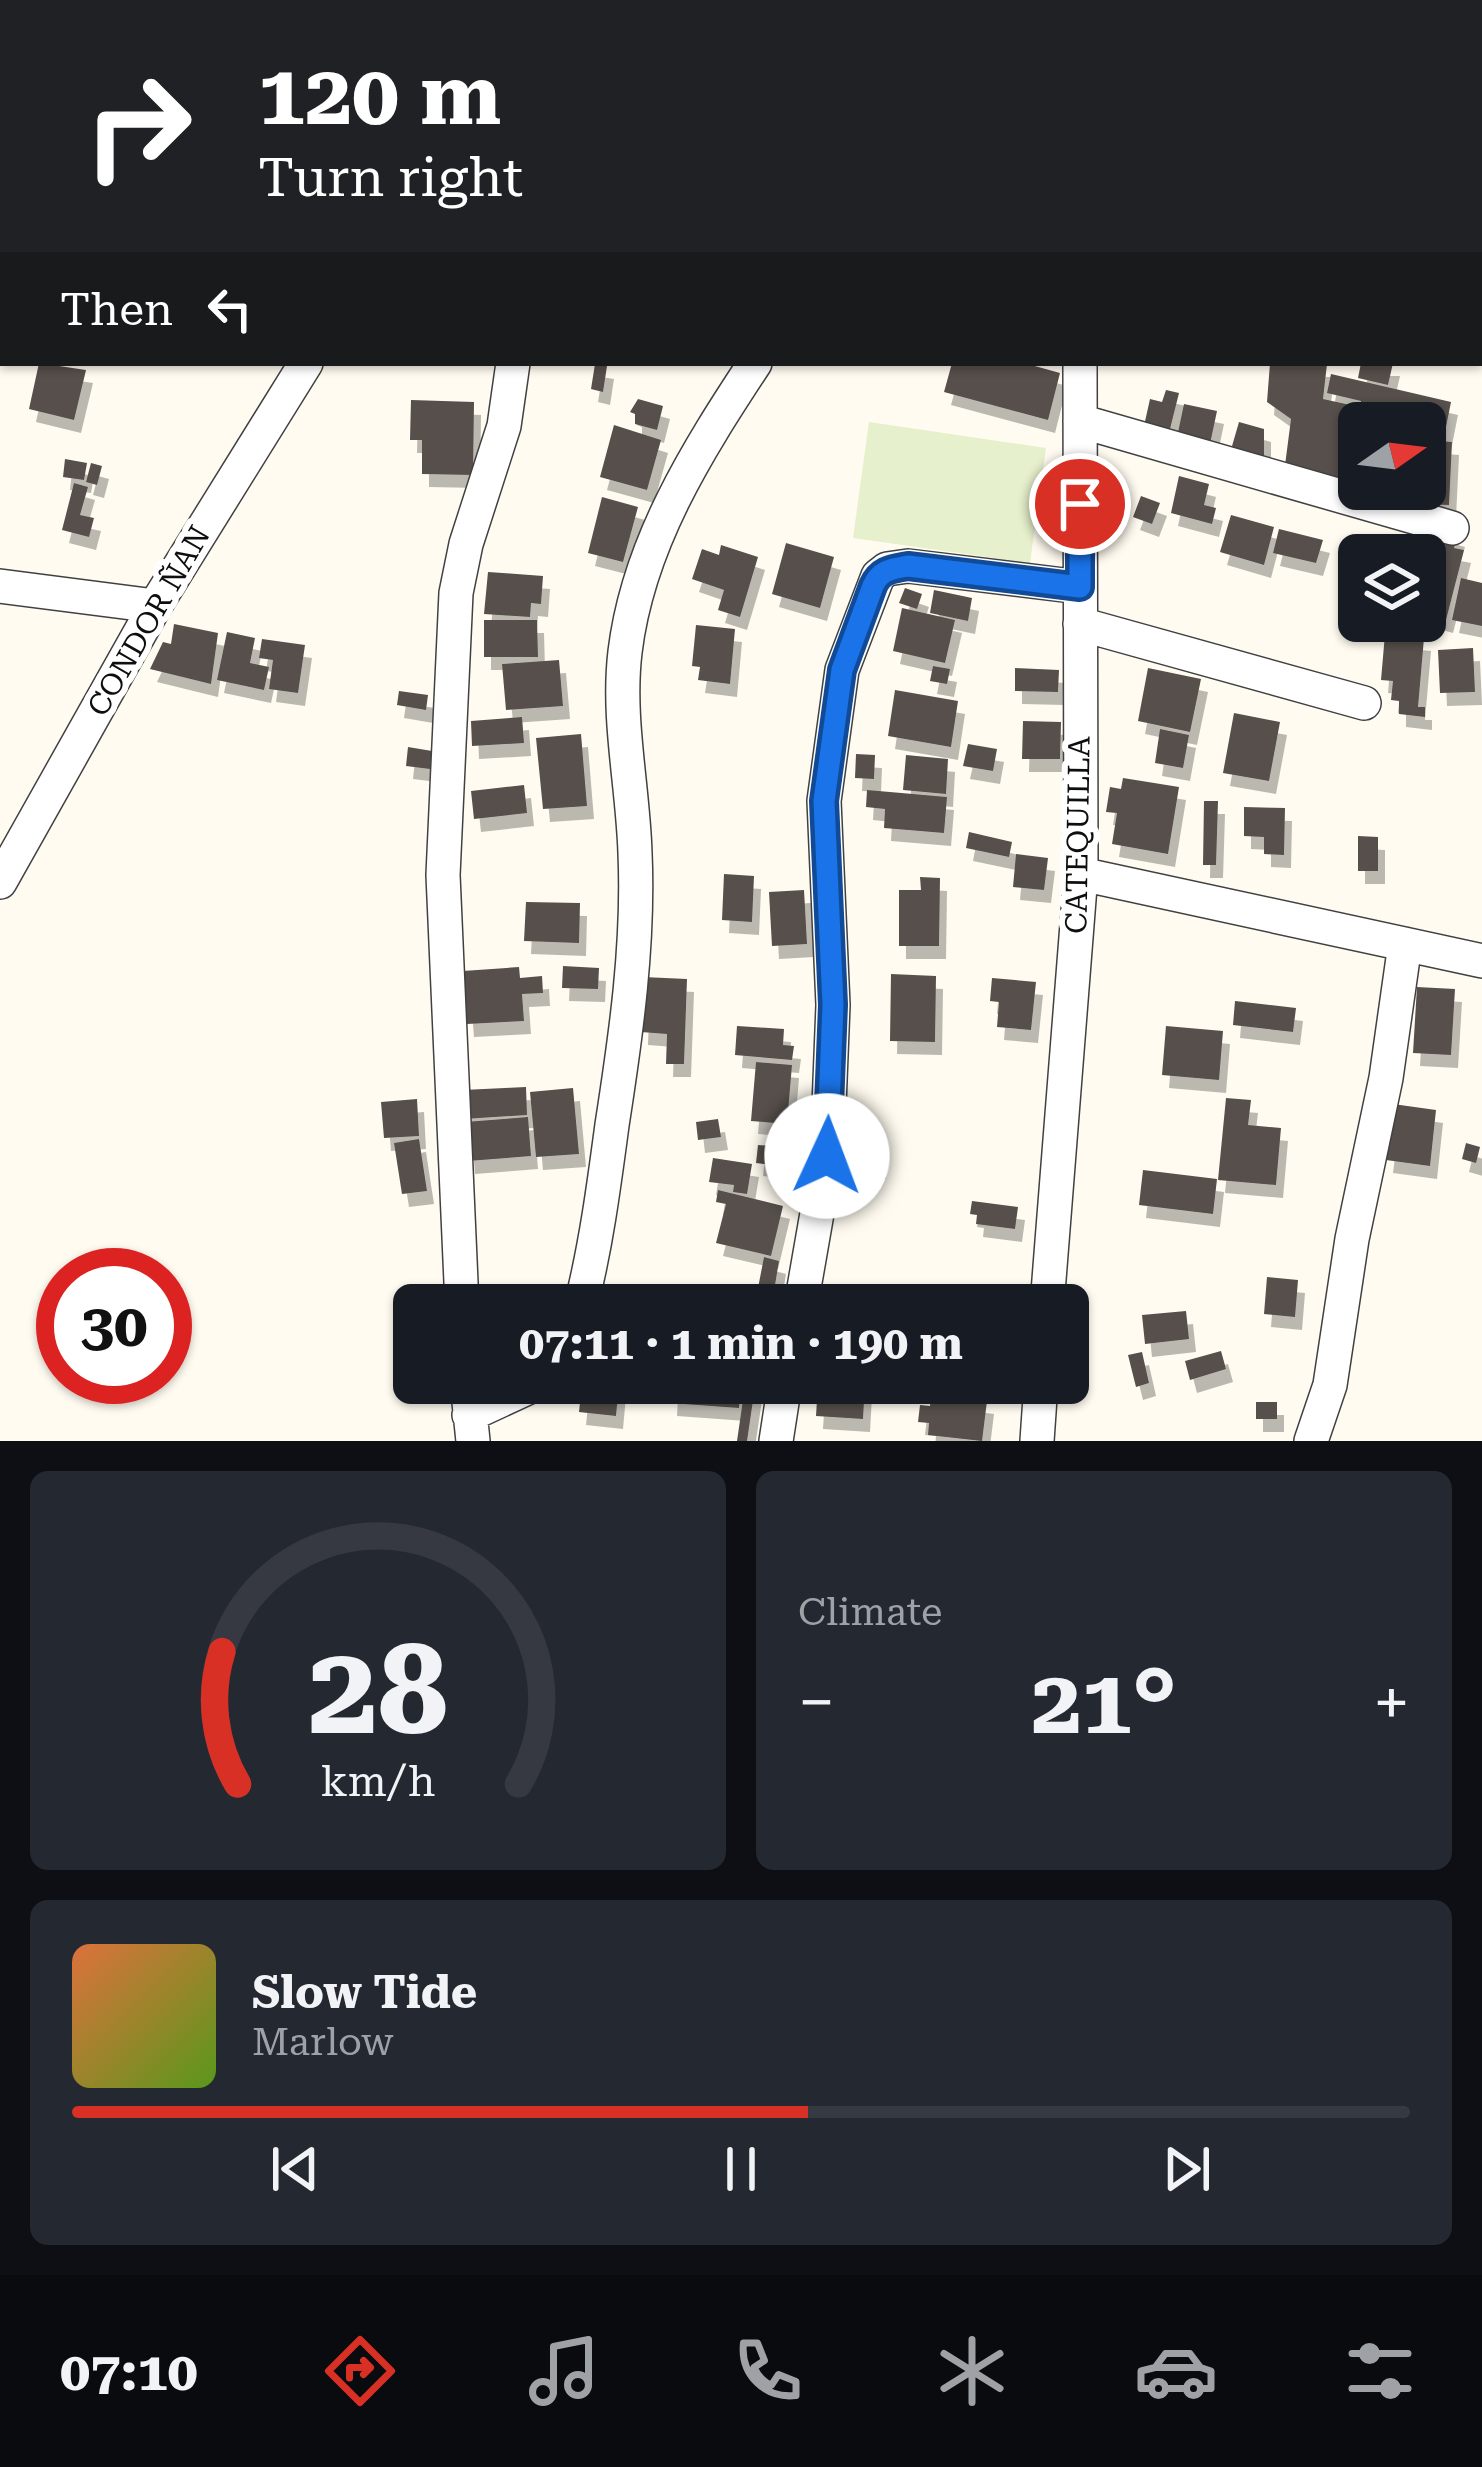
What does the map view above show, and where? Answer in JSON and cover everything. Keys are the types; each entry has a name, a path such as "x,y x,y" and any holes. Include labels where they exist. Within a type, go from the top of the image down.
{"street":[{"name":"CONDOR ÑAN","path":"0,880 155,606 304,366"},
{"path":"461,1284 443,875 455,593 504,426 513,366"},
{"path":"585,1284 631,1001 635,854 624,731 625,651 663,518 698,449 753,366"},
{"name":"CATEQUILLA","path":"1048,1284 1081,874 1080,366"},
{"path":"1081,422 1452,529"},
{"path":"805,1284 827,1156 833,1005 824,801 842,670 873,586 887,569 908,566 1080,587"},
{"path":"0,586 155,606"},
{"path":"1080,625 1364,703"},
{"path":"1081,874 1482,961"},
{"path":"1311,1441 1330,1385 1406,944"},
{"path":"776,1441 782,1404"},
{"path":"1037,1441 1040,1404"}],"green space":[{"path":"869,422 1046,448 1030,563 853,538"}],"building":[{"path":"38,366 86,370 74,420 29,409"},
{"path":"595,366 607,366 603,392 591,389"},
{"path":"951,366 1035,366 1060,373 1048,420 944,392"},
{"path":"1270,366 1327,366 1323,399 1338,402 1338,481 1284,473 1291,419 1267,402"},
{"path":"1360,366 1392,366 1388,385 1358,378"},
{"path":"1331,374 1451,402 1446,427 1446,402 1361,402 1327,393"},
{"path":"1166,390 1179,393 1169,433 1144,426 1150,399 1162,402"},
{"path":"638,399 663,406 657,430 635,424 635,414 630,412"},
{"path":"411,400 474,402 473,475 422,474 422,440 410,440"},
{"path":"1184,404 1217,411 1210,444 1177,437"},
{"path":"1239,422 1264,429 1264,463 1230,453"},
{"path":"614,425 661,440 647,490 600,477"},
{"path":"1446,442 1452,442 1446,505"},
{"path":"65,459 87,463 84,480 63,477"},
{"path":"91,463 102,466 97,485 86,482"},
{"path":"1179,476 1209,484 1204,505 1216,508 1212,524 1171,513"},
{"path":"74,483 88,487 80,515 94,518 89,537 62,530"},
{"path":"1141,496 1160,503 1152,524 1133,517"},
{"path":"602,497 638,507 623,562 588,553"},
{"path":"1231,515 1274,527 1264,565 1220,552"},
{"path":"1429,526 1458,534 1454,548 1464,550 1446,620 1446,534 1427,534"},
{"path":"1279,529 1323,540 1316,563 1273,553"},
{"path":"786,543 834,557 820,608 772,594"},
{"path":"721,545 758,557 740,617 718,610 724,590 692,579 702,549 719,555"},
{"path":"488,572 543,576 541,604 531,603 530,617 484,614"},
{"path":"1461,578 1482,583 1482,626 1452,620"},
{"path":"905,588 922,594 917,609 899,603"},
{"path":"934,590 972,598 968,621 930,613"},
{"path":"902,608 955,620 945,663 893,651"},
{"path":"484,620 537,620 538,657 484,657"},
{"path":"174,624 218,633 211,684 150,669 163,642 171,644"},
{"path":"696,625 735,629 730,684 698,680 700,667 692,666"},
{"path":"227,632 255,638 250,663 269,667 264,690 217,680"},
{"path":"262,639 305,645 298,693 269,689 273,660 259,658"},
{"path":"1384,642 1424,642 1418,707 1425,707 1425,717 1399,714 1399,701 1391,700 1393,681 1381,680"},
{"path":"1473,648 1475,692 1440,693 1438,650"},
{"path":"559,660 563,706 506,710 502,664"},
{"path":"933,666 950,669 947,684 930,681"},
{"path":"1015,668 1059,670 1058,692 1015,691"},
{"path":"1148,668 1201,679 1190,732 1138,721"},
{"path":"895,690 958,701 951,747 888,736"},
{"path":"399,691 428,695 426,710 397,705"},
{"path":"1234,713 1280,722 1269,781 1223,773"},
{"path":"522,717 524,743 472,746 471,721"},
{"path":"1023,721 1061,722 1060,759 1022,759"},
{"path":"1160,729 1189,735 1183,768 1155,763"},
{"path":"581,734 587,806 543,809 536,738"},
{"path":"968,744 997,749 993,771 963,766"},
{"path":"408,747 432,751 430,769 406,766"},
{"path":"856,754 875,755 874,779 855,778"},
{"path":"906,755 948,759 946,794 903,790"},
{"path":"1123,778 1179,787 1168,854 1112,844 1117,813 1106,812 1110,787 1121,789"},
{"path":"524,785 527,813 474,819 471,791"},
{"path":"867,790 947,797 944,833 884,828 885,809 866,807"},
{"path":"1204,801 1218,801 1216,865 1203,865"},
{"path":"1244,807 1285,808 1284,855 1264,854 1264,837 1244,836"},
{"path":"969,832 1012,842 1009,857 966,848"},
{"path":"1358,836 1378,837 1378,871 1358,871"},
{"path":"1016,854 1048,858 1044,890 1013,887"},
{"path":"724,874 754,876 752,922 722,920"},
{"path":"920,877 940,878 939,946 899,946 899,890 921,890"},
{"path":"804,890 807,944 772,946 769,892"},
{"path":"526,902 580,903 579,943 524,941"},
{"path":"563,966 599,968 598,989 562,988"},
{"path":"519,967 520,978 542,976 543,993 522,994 524,1021 467,1024 463,971"},
{"path":"891,974 936,976 935,1042 890,1041"},
{"path":"643,977 687,979 684,1064 666,1064 667,1034 641,1032"},
{"path":"992,978 1036,982 1031,1030 997,1027 999,1002 990,1001"},
{"path":"1417,987 1455,989 1451,1055 1413,1053"},
{"path":"1235,1001 1296,1008 1293,1032 1233,1025"},
{"path":"737,1026 784,1029 783,1045 794,1046 792,1060 735,1055"},
{"path":"1166,1026 1223,1031 1219,1080 1162,1075"},
{"path":"756,1062 792,1065 787,1124 751,1121"},
{"path":"526,1087 527,1115 464,1119 463,1090"},
{"path":"573,1088 579,1154 536,1157 530,1092"},
{"path":"1226,1098 1251,1100 1248,1125 1281,1128 1276,1185 1218,1180"},
{"path":"417,1099 419,1136 384,1138 381,1102"},
{"path":"1393,1104 1436,1110 1430,1166 1386,1160"},
{"path":"528,1117 531,1156 468,1161 465,1122"},
{"path":"718,1119 721,1137 698,1140 696,1122"},
{"path":"878,1132 879,1166 840,1168 839,1133"},
{"path":"419,1139 427,1191 402,1194 394,1143"},
{"path":"1466,1143 1480,1147 1476,1163 1462,1159"},
{"path":"758,1145 774,1146 772,1165 756,1163"},
{"path":"713,1158 752,1164 747,1194 733,1192 734,1185 709,1182"},
{"path":"1143,1170 1217,1179 1213,1214 1139,1205"},
{"path":"718,1190 783,1206 771,1256 716,1243 726,1204 716,1202"},
{"path":"972,1201 1018,1207 1015,1229 976,1224 977,1215 970,1214"},
{"path":"764,1257 779,1261 775,1284 759,1284"},
{"path":"1267,1277 1298,1280 1295,1317 1264,1314"},
{"path":"1186,1311 1189,1339 1145,1344 1142,1315"},
{"path":"1221,1351 1226,1369 1190,1380 1185,1361"},
{"path":"1142,1352 1149,1383 1136,1387 1128,1355"},
{"path":"1256,1402 1277,1402 1277,1419 1256,1419"},
{"path":"580,1404 617,1404 616,1416 579,1412"},
{"path":"684,1404 739,1404 739,1408"},
{"path":"742,1404 752,1404 747,1441 737,1441"},
{"path":"817,1404 864,1404 863,1419 816,1416"},
{"path":"987,1404 982,1441 928,1435 929,1423 918,1422 920,1405"}],"route":[{"path":"827,1156 833,1005 824,801 842,670 873,586 887,569 908,566 1080,587 1080,504"}]}
